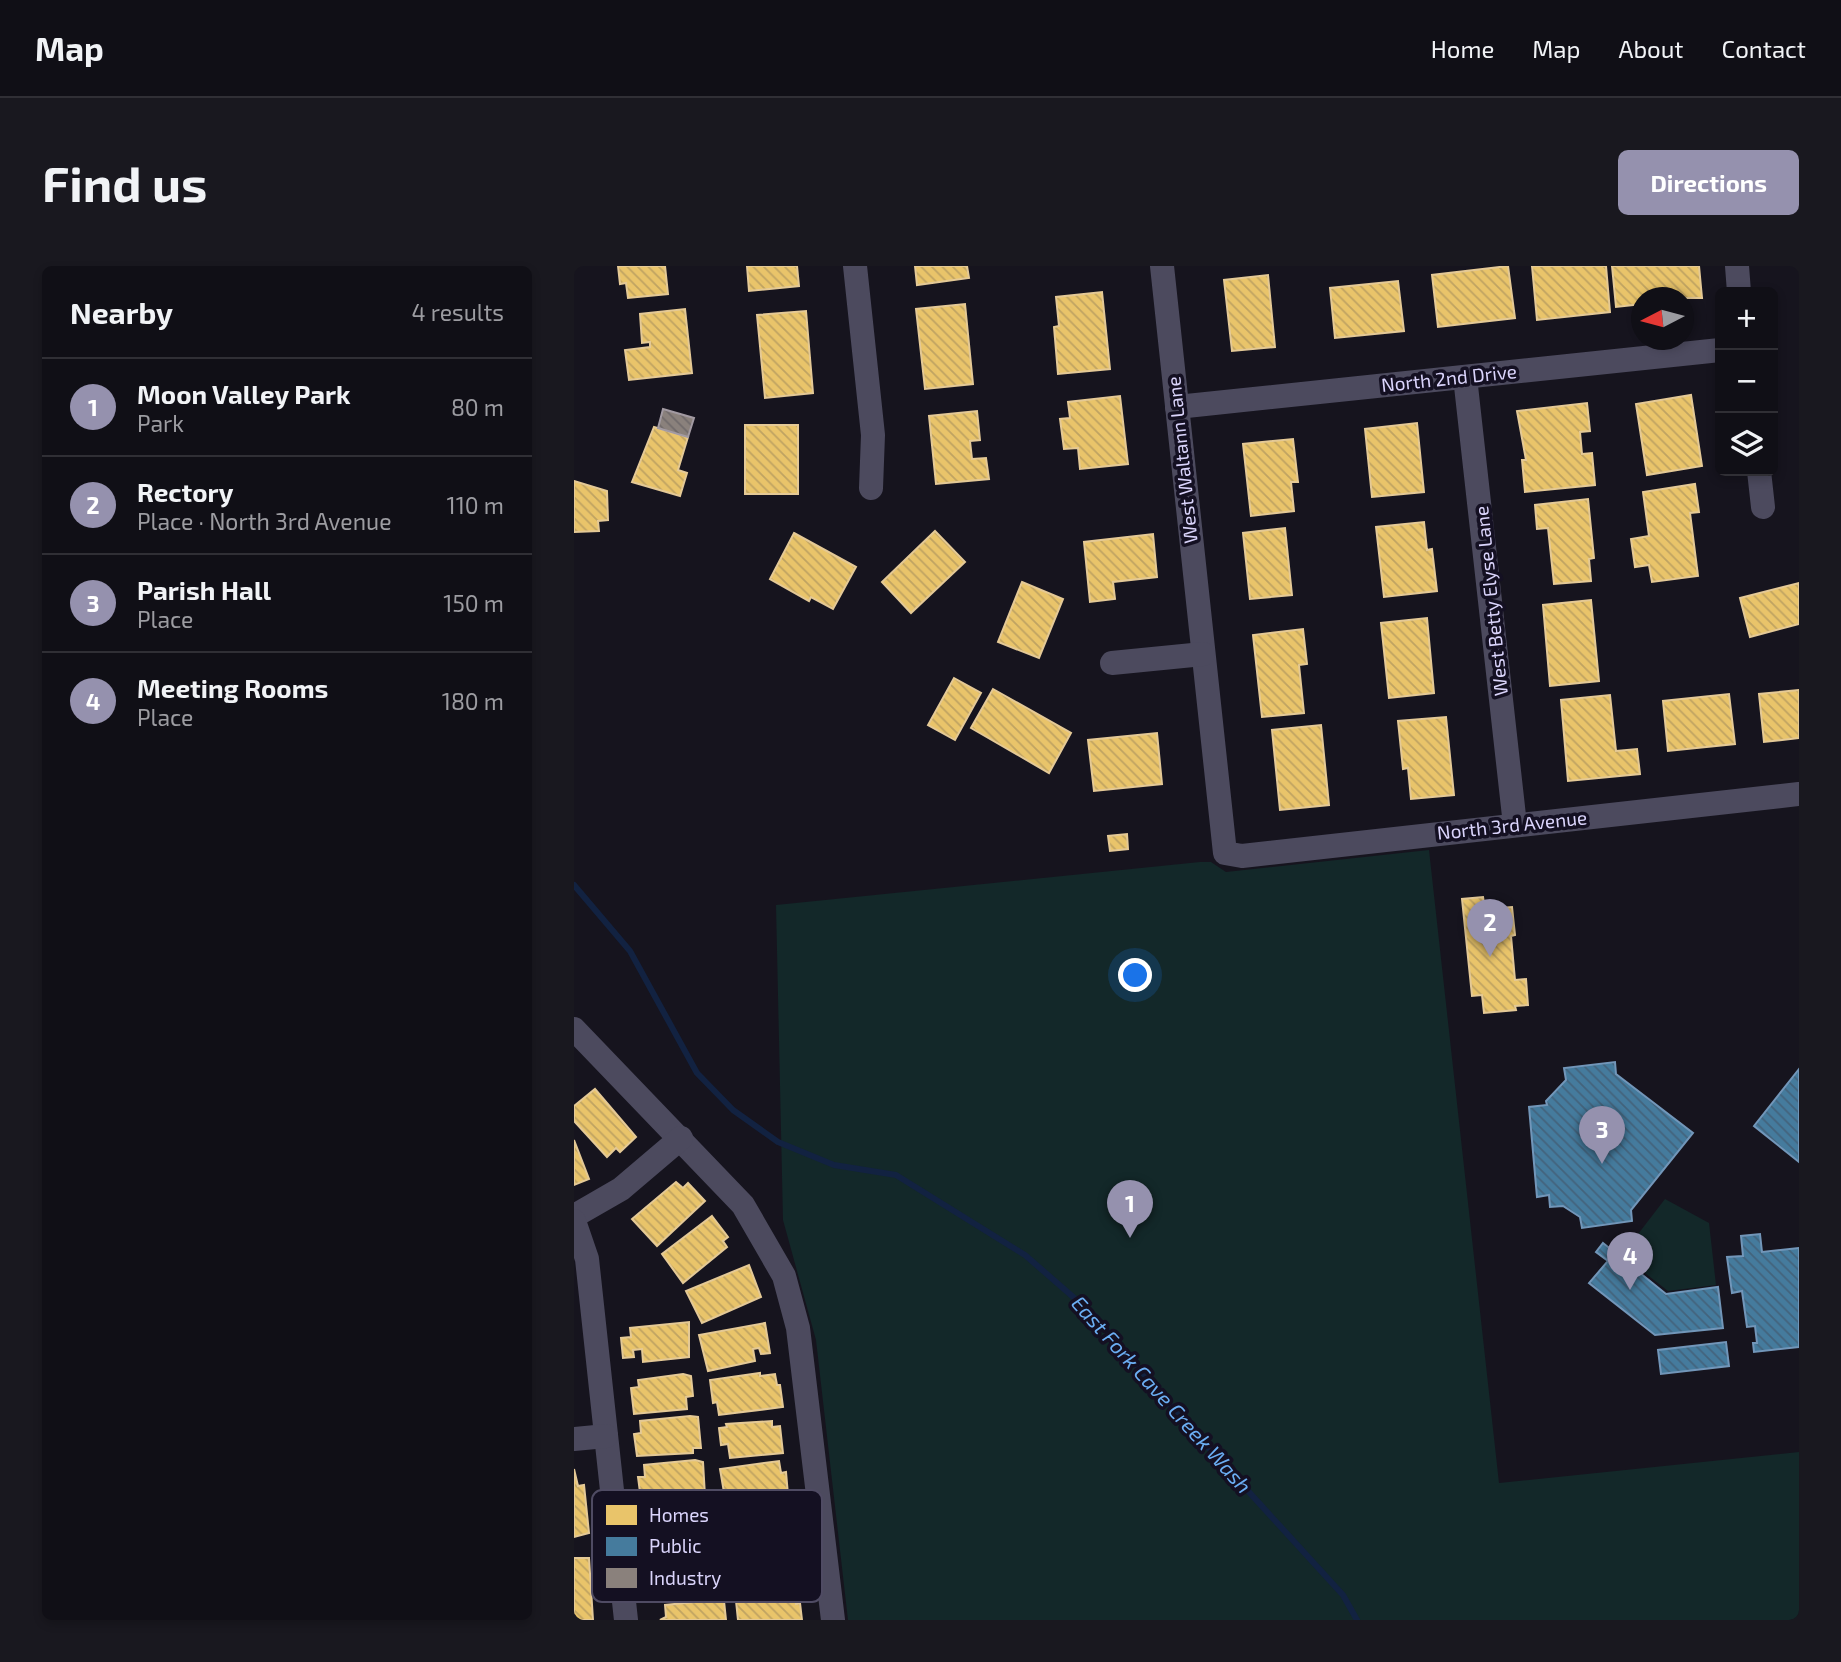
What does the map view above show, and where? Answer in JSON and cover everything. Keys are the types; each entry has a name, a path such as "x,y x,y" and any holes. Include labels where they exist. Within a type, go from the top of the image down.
{"street":[{"path":"855,266 873,435 871,488"},
{"name":"West Waltann Lane","path":"1162,266 1225,853"},
{"path":"1737,266 1739,287"},
{"name":"North 2nd Drive","path":"1177,407 1715,351"},
{"name":"West Betty Elyse Lane","path":"1465,377 1515,825"},
{"path":"1760,476 1763,508"},
{"path":"1112,663 1203,654"},
{"name":"North 3rd Avenue","path":"1225,853 1242,856 1799,794"},
{"path":"574,1029 681,1138 743,1205 760,1230 784,1276 793,1304 818,1490"},
{"path":"612,1490 587,1259 574,1218 621,1189 681,1138"},
{"path":"574,1439 606,1436"},
{"path":"822,1524 833,1620"},
{"path":"624,1602 626,1620"}],"green space":[{"path":"1429,850 1499,1483 1799,1452 1799,1620 848,1620 816,1340 783,1220 776,905 1200,862 1211,862 1226,872"},
{"path":"1665,1199 1709,1223 1716,1285 1668,1291 1622,1255"}],"building: Homes":[{"path":"618,266 665,266 668,294 628,298 626,283 620,284"},
{"path":"747,266 797,266 799,286 749,291"},
{"path":"915,266 967,266 969,278 917,285"},
{"path":"1508,266 1515,318 1438,327 1432,275"},
{"path":"1532,266 1606,266 1610,312 1537,320"},
{"path":"1612,266 1699,266 1702,298 1694,298 1694,287 1631,287 1631,305 1616,307"},
{"path":"1268,275 1275,347 1232,351 1224,280"},
{"path":"1398,281 1404,331 1335,338 1330,288"},
{"path":"1102,292 1110,369 1058,374 1054,327 1059,326 1056,297"},
{"path":"965,304 973,384 925,389 916,309"},
{"path":"685,309 692,373 629,380 625,350 650,347 650,342 642,343 640,314"},
{"path":"806,311 813,393 765,398 757,315"},
{"path":"1691,395 1702,466 1647,475 1636,404"},
{"path":"1120,396 1128,464 1080,469 1078,448 1064,449 1060,419 1070,418 1068,402"},
{"path":"1587,403 1590,431 1580,432 1582,454 1592,453 1595,485 1525,492 1522,460 1526,460 1517,411"},
{"path":"977,411 980,440 970,441 972,459 986,458 989,479 936,484 929,416"},
{"path":"1417,423 1424,492 1372,497 1365,429"},
{"path":"745,425 798,425 798,494 745,494"},
{"path":"654,427 688,437 678,470 687,473 680,496 632,482"},
{"path":"1293,439 1298,482 1291,482 1294,511 1251,516 1243,444"},
{"path":"574,481 607,491 608,520 598,521 599,531 574,532"},
{"path":"1695,484 1699,512 1690,513 1698,576 1652,582 1649,565 1635,567 1631,539 1649,536 1643,492"},
{"path":"1588,499 1594,558 1589,559 1591,581 1554,584 1548,528 1537,529 1535,505"},
{"path":"1424,522 1427,550 1432,549 1437,591 1384,597 1376,527"},
{"path":"1285,528 1292,595 1250,599 1243,533"},
{"path":"935,531 965,562 911,613 882,582"},
{"path":"794,533 856,567 833,609 811,597 809,601 770,579"},
{"path":"1153,534 1157,577 1113,582 1115,599 1090,602 1084,542"},
{"path":"1022,582 1063,599 1039,658 998,642"},
{"path":"1799,583 1799,624 1750,637 1740,598"},
{"path":"1591,600 1599,681 1550,686 1543,605"},
{"path":"1427,618 1434,693 1389,698 1381,623"},
{"path":"1303,629 1307,664 1299,665 1304,713 1262,717 1253,635"},
{"path":"954,678 981,693 955,740 928,725"},
{"path":"993,689 1071,733 1049,773 971,728"},
{"path":"1799,690 1799,738 1764,742 1759,694"},
{"path":"1729,694 1735,744 1668,751 1663,701"},
{"path":"1610,695 1616,751 1637,749 1640,774 1568,781 1561,700"},
{"path":"1446,717 1454,795 1411,799 1408,768 1403,769 1398,721"},
{"path":"1321,725 1329,805 1280,810 1272,730"},
{"path":"1157,733 1162,784 1094,791 1088,740"},
{"path":"1127,834 1128,849 1110,851 1108,836"},
{"path":"1483,897 1485,909 1512,907 1515,935 1511,936 1515,980 1526,979 1528,1005 1515,1006 1516,1010 1484,1013 1482,995 1472,996 1462,899"},
{"path":"595,1089 636,1137 620,1152 616,1148 607,1157 574,1121 574,1106"},
{"path":"574,1140 589,1179 574,1185"},
{"path":"676,1182 683,1188 688,1183 705,1201 657,1246 632,1219"},
{"path":"712,1216 728,1237 723,1241 727,1247 683,1283 662,1254"},
{"path":"749,1265 761,1297 702,1323 686,1291"},
{"path":"689,1322 689,1357 643,1362 642,1349 633,1350 634,1357 623,1358 621,1338 631,1337 630,1328"},
{"path":"765,1323 770,1353 761,1354 759,1348 753,1349 755,1361 708,1371 699,1335"},
{"path":"760,1373 760,1376 775,1374 777,1385 780,1385 783,1407 719,1415 717,1402 713,1403 710,1380"},
{"path":"683,1374 691,1376 693,1396 686,1397 687,1409 634,1414 631,1388 639,1387 638,1380"},
{"path":"698,1417 701,1448 693,1448 693,1453 637,1456 634,1434 641,1433 640,1421"},
{"path":"772,1421 772,1427 780,1426 783,1453 730,1458 728,1444 721,1445 719,1428 727,1427 726,1424"},
{"path":"695,1460 703,1462 705,1490 640,1490 638,1477 645,1477 644,1465"},
{"path":"779,1461 781,1473 786,1472 788,1490 724,1490 720,1469"},
{"path":"574,1469 578,1486 584,1485 589,1533 574,1537"},
{"path":"574,1558 589,1558 593,1620 574,1620"},
{"path":"724,1602 726,1620 660,1620 666,1617 665,1605"},
{"path":"736,1602 800,1603 802,1620 738,1620"}],"building: Public":[{"path":"1615,1062 1616,1074 1693,1133 1631,1210 1632,1221 1582,1228 1580,1217 1563,1206 1550,1207 1549,1195 1537,1197 1529,1107 1547,1105 1546,1101 1566,1080 1564,1068"},
{"path":"1799,1069 1799,1162 1754,1126"},
{"path":"1760,1234 1762,1252 1799,1248 1799,1347 1754,1352 1753,1343 1757,1343 1755,1326 1747,1327 1742,1291 1732,1293 1727,1257 1743,1256 1741,1236"},
{"path":"1603,1243 1666,1294 1718,1287 1723,1328 1655,1335 1589,1283 1608,1261 1596,1252"},
{"path":"1726,1342 1729,1366 1661,1374 1658,1350"}],"building: Industry":[{"path":"663,409 694,418 688,437 658,428"}],"waterway":[{"name":"East Fork Cave Creek Wash","path":"574,885 630,951 697,1073 733,1110 778,1142 834,1165 896,1175 1025,1255 1095,1316 1174,1410 1343,1595 1357,1620"}],"place":[{"name":"Rectory","path":"1490,957"},
{"name":"Parish Hall","path":"1602,1164"},
{"name":"Moon Valley Park","path":"1130,1238"},
{"name":"Meeting Rooms","path":"1630,1290"}]}
